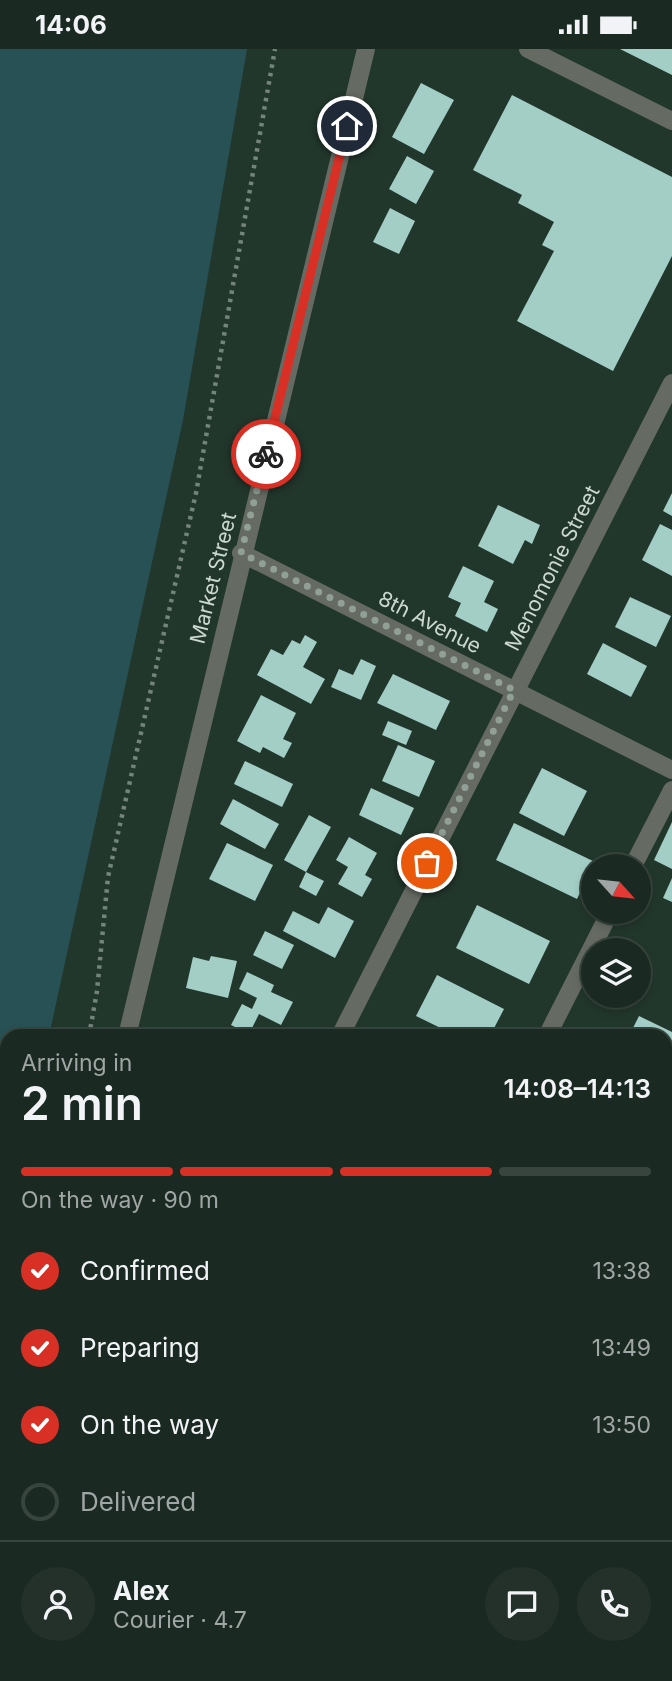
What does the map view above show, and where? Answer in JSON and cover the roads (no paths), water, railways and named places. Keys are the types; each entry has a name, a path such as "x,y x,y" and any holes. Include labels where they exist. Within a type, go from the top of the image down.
{"street":[{"name":"Market Street","path":"129,1029 241,553 366,49"},
{"path":"528,49 672,121"},
{"name":"Menomonie Street","path":"344,1029 672,383"},
{"name":"8th Avenue","path":"241,553 672,770"},
{"path":"639,854 672,790"},
{"path":"551,1029 604,924"}],"water":[{"path":"0,49 247,49 183,420 51,1029 0,1029"}]}
